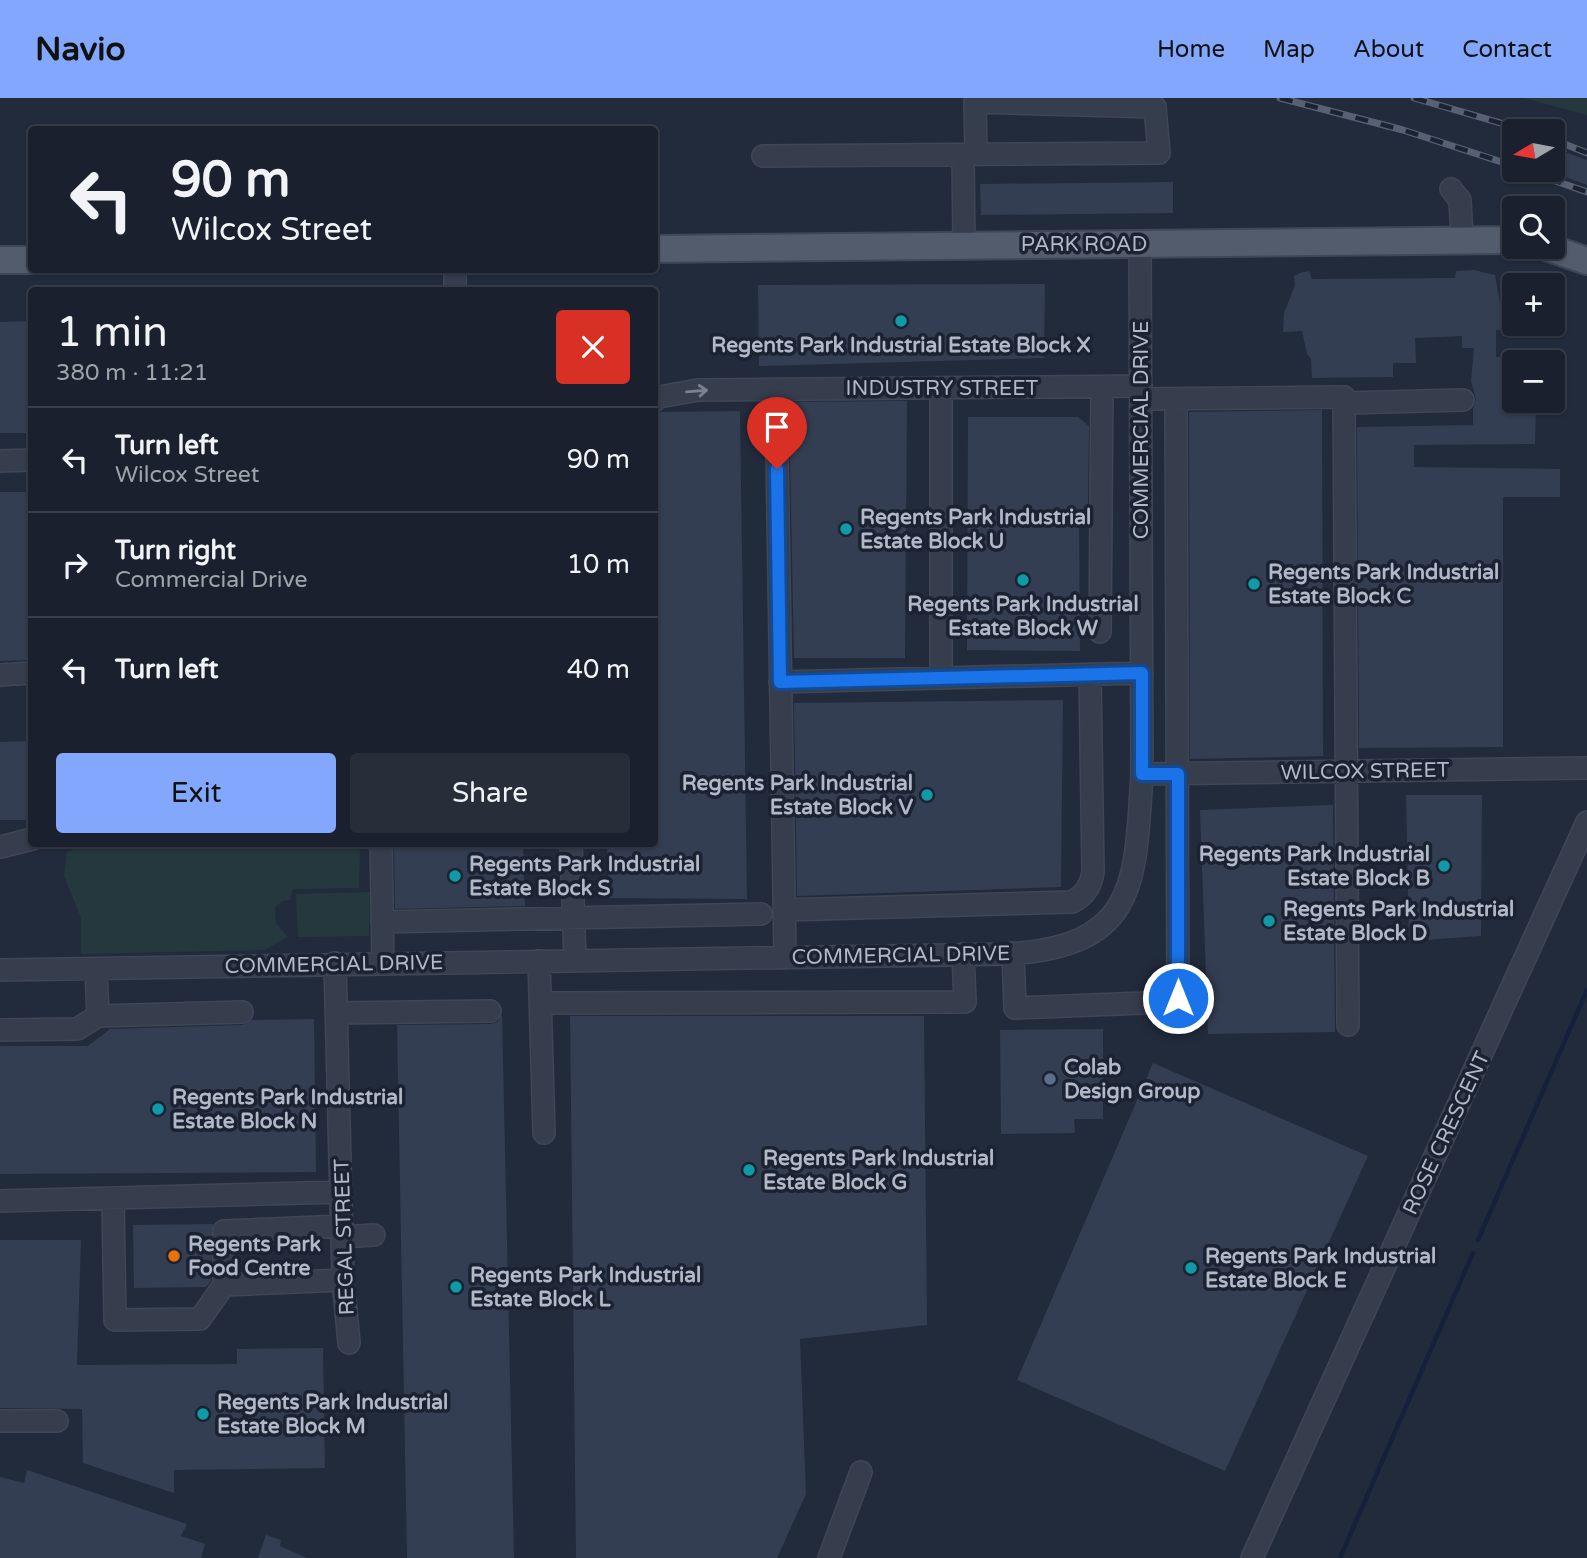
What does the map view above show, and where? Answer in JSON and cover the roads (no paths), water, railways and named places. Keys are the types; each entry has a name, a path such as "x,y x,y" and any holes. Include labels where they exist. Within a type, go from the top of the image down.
{"main road":[{"name":"PARK ROAD","path":"658,248 1502,240"},
{"path":"1565,253 1587,261"},
{"path":"0,260 28,260"}],"street":[{"path":"763,156 970,155 1159,153 1155,107 975,102 970,155 964,245"},
{"path":"1451,189 1460,200 1462,239"},
{"name":"COMMERCIAL DRIVE","path":"0,970 1013,953 1071,945 1109,922 1133,878 1142,774 1140,243"},
{"path":"1100,632 1102,387"},
{"name":"INDUSTRY STREET","path":"658,398 698,390 1102,387 1176,399 1344,397 1344,403"},
{"path":"941,388 941,678"},
{"path":"776,390 785,958"},
{"path":"1176,399 1178,998"},
{"path":"1348,1025 1344,403 1463,400"},
{"path":"0,461 28,460"},
{"path":"0,675 28,673"},
{"path":"780,682 1142,673"},
{"path":"784,910 1072,902 1079,899 1092,882 1093,872 1090,675"},
{"name":"WILCOX STREET","path":"1142,774 1587,768"},
{"name":"ROSE CRESCENT","path":"1252,1558 1587,822"},
{"path":"0,847 28,840"},
{"path":"381,847 383,962"},
{"path":"571,847 575,960"},
{"path":"382,922 761,914"},
{"path":"1013,953 1015,1008 1144,1003"},
{"path":"541,1003 965,1002 963,954"},
{"path":"539,961 544,1133"},
{"name":"REGAL STREET","path":"335,963 343,1280 349,1343"},
{"path":"96,969 98,1016"},
{"path":"337,1013 490,1011"},
{"path":"0,1030 78,1029 98,1016 242,1012"},
{"path":"0,1201 341,1192"},
{"path":"113,1198 114,1320 200,1319 224,1285 225,1231 342,1231 374,1236"},
{"path":"224,1285 343,1280"},
{"path":"0,1421 57,1421"},
{"path":"828,1558 861,1472"}],"waterway":[{"path":"1478,1240 1587,990"},
{"path":"1340,1558 1473,1253"}],"railway":[{"path":"1280,98 1403,130 1502,162"},
{"path":"1414,98 1502,123"},
{"path":"1565,144 1587,153"},
{"path":"1558,182 1587,192"}],"place":[{"name":"Regents Park Industrial Estate Block X","path":"901,321"},
{"name":"Regents Park Industrial Estate Block U","path":"846,529"},
{"name":"Regents Park Industrial Estate Block W","path":"1023,580"},
{"name":"Regents Park Industrial Estate Block C","path":"1254,584"},
{"name":"Regents Park Industrial Estate Block V","path":"927,795"},
{"name":"Regents Park Industrial Estate Block B","path":"1444,866"},
{"name":"Regents Park Industrial Estate Block S","path":"455,876"},
{"name":"Regents Park Industrial Estate Block D","path":"1269,921"},
{"name":"Colab Design Group","path":"1050,1079"},
{"name":"Regents Park Industrial Estate Block N","path":"158,1109"},
{"name":"Regents Park Industrial Estate Block G","path":"749,1170"},
{"name":"Regents Park Food Centre","path":"174,1256"},
{"name":"Regents Park Industrial Estate Block E","path":"1191,1268"},
{"name":"Regents Park Industrial Estate Block L","path":"456,1287"},
{"name":"Regents Park Industrial Estate Block M","path":"203,1414"}]}
